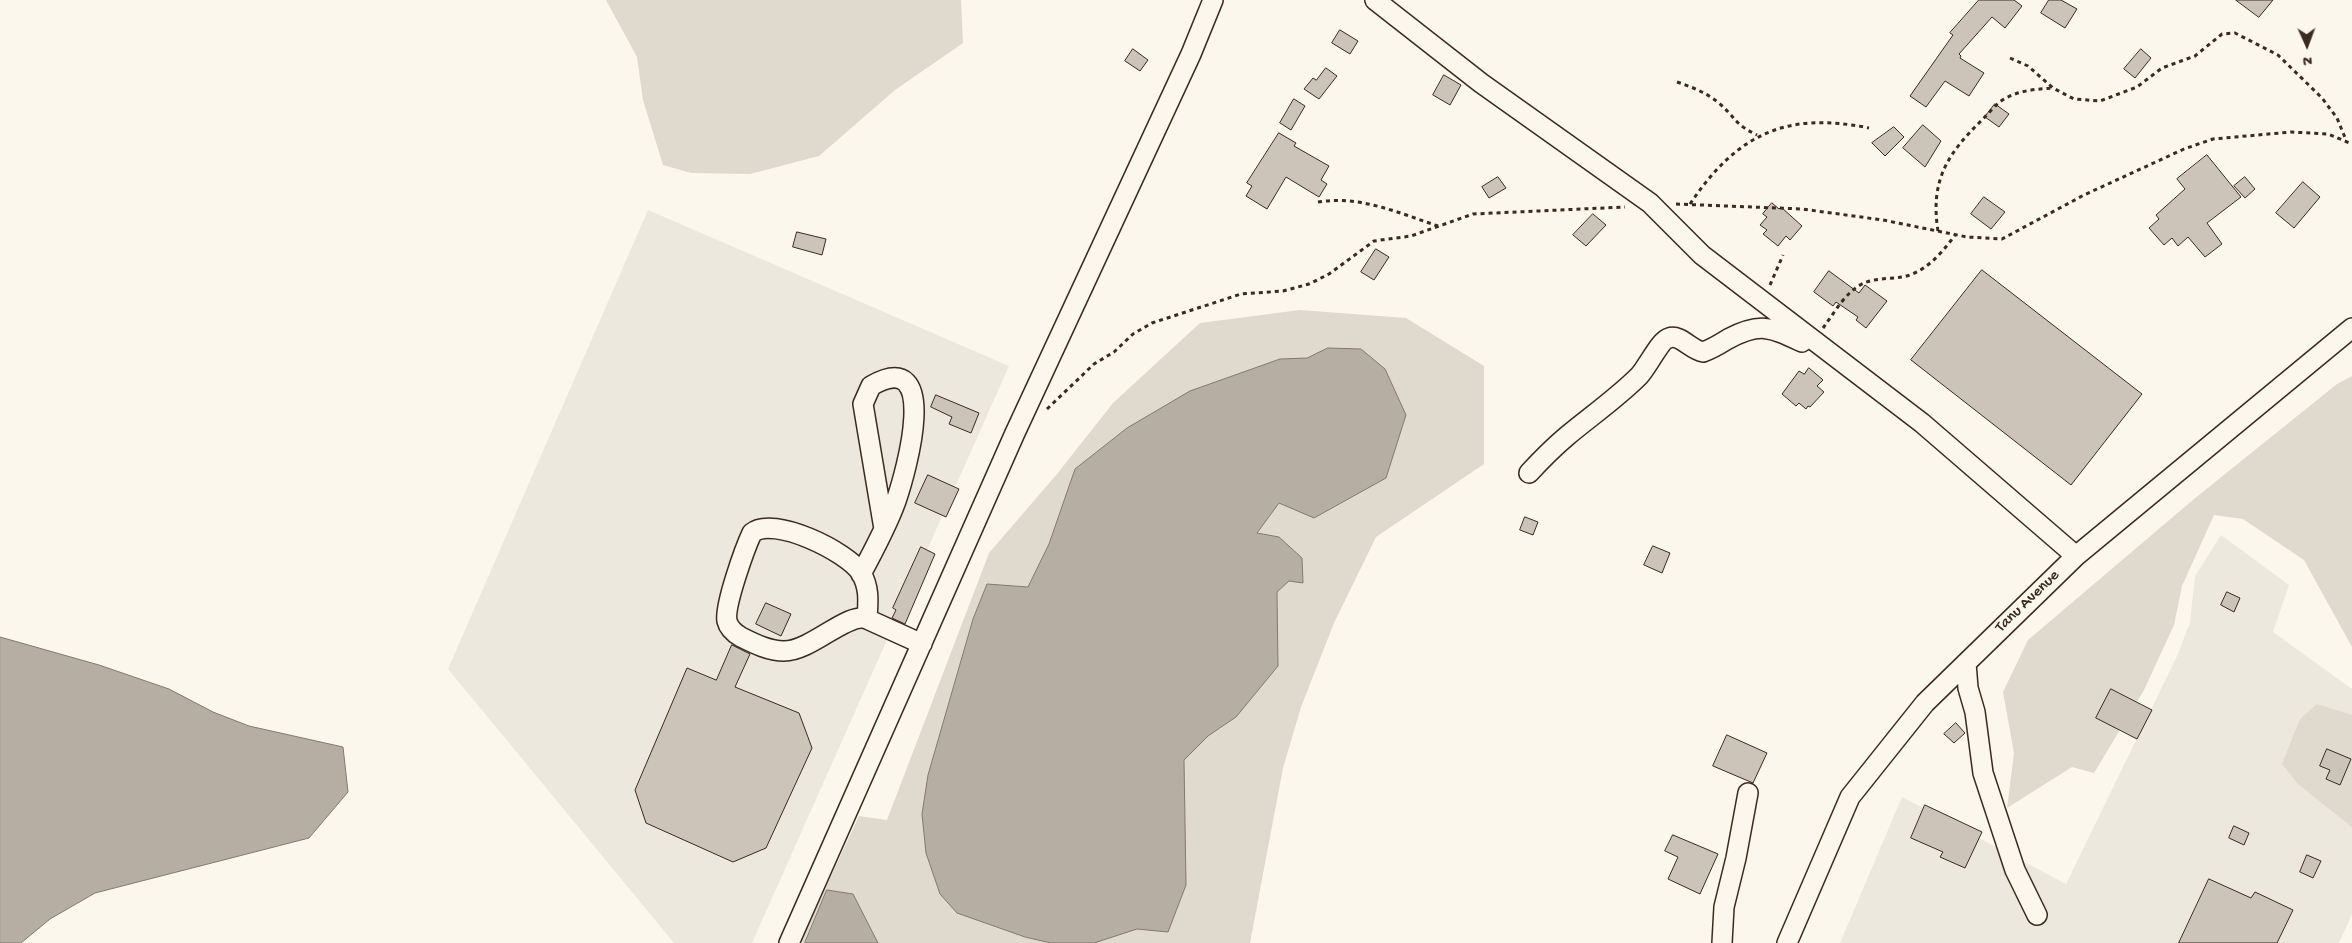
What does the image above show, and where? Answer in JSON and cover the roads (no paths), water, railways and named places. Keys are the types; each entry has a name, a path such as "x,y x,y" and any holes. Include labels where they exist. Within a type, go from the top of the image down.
{"street":[{"path":"790,943 1019,424 1191,54 1213,0"},
{"path":"1375,0 1481,83 1650,204 1702,255 1945,442 2076,556"},
{"path":"1528,473 1567,436 1638,377 1650,363 1662,342 1668,338 1675,337 1696,350 1703,352 1750,329 1766,327 1778,330 1800,341 1819,344"},
{"name":"Tanu Avenue","path":"1787,943 1850,797 1924,703 2076,556 2352,328"},
{"path":"862,574 884,529 896,500 910,447 913,417 911,386 902,378 893,377 882,379 871,386 867,391 864,404 884,529"},
{"path":"867,619 868,591 862,574 847,558 797,534 776,528 758,529 748,543 728,608 727,622 733,633 757,645 786,651 799,649 817,641 850,619 867,619 922,644"},
{"path":"1966,663 1968,688 1975,712 1983,773 2015,870 2037,915"},
{"path":"1722,943 1724,907 1735,865 1748,793"}]}
